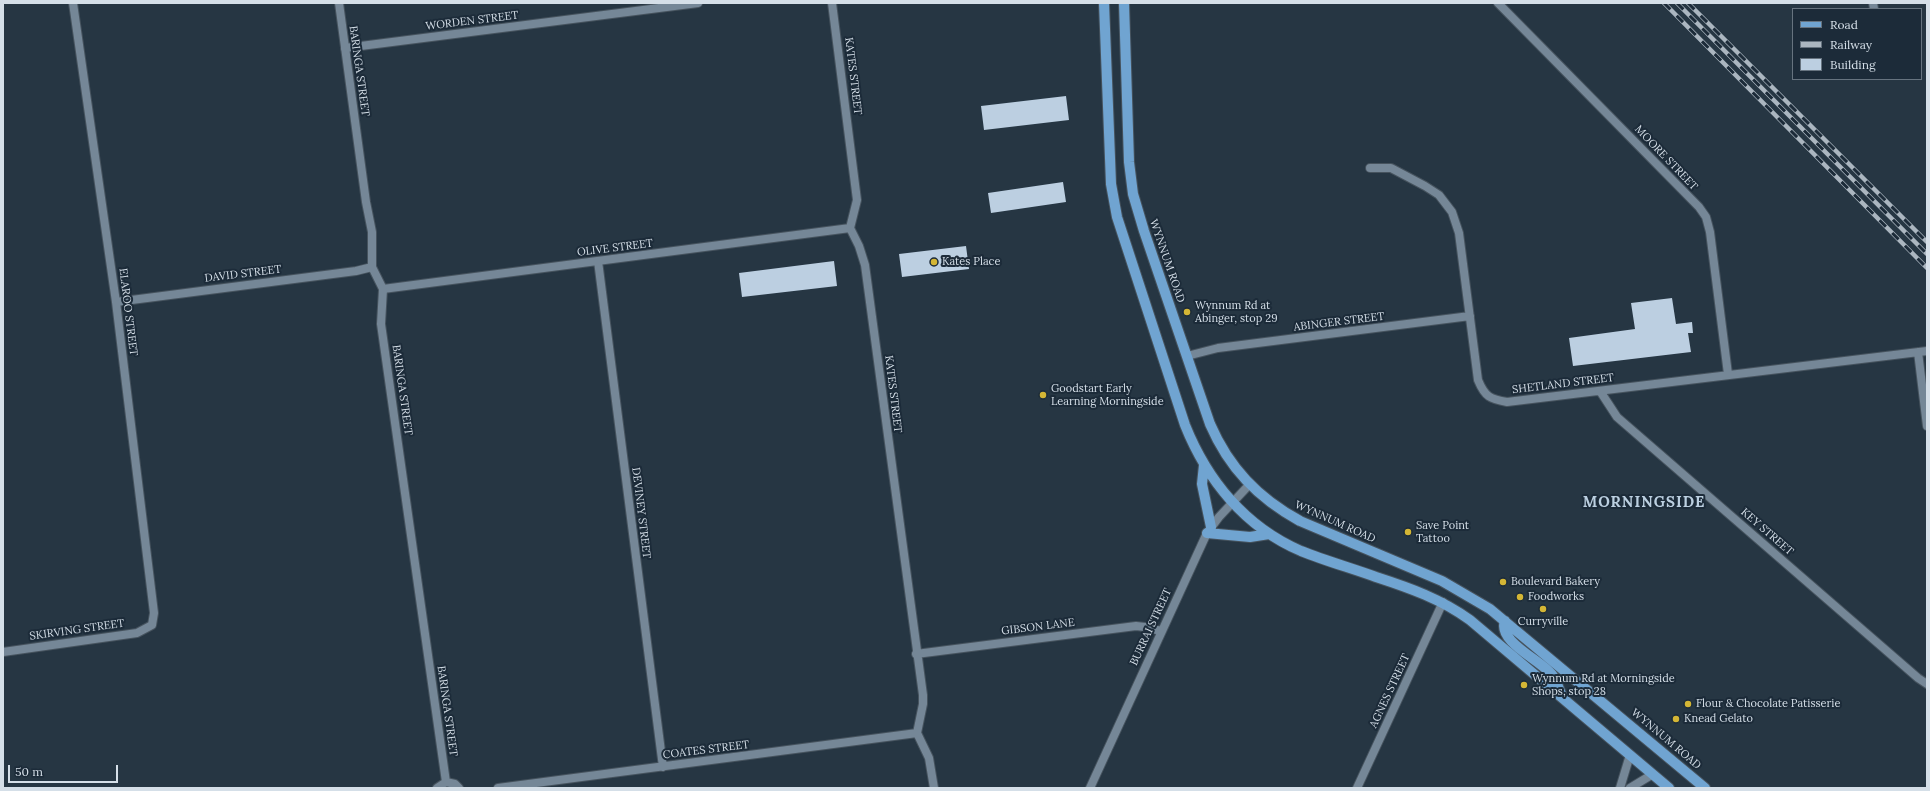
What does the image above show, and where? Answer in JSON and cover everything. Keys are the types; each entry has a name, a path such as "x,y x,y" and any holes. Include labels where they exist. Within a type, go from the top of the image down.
{"main road":[{"path":"1104,3 1111,184 1117,217 1185,425 1210,476 1232,502 1269,534 1301,551 1402,585 1443,602 1470,620 1669,788"},
{"name":"WYNNUM ROAD","path":"1124,3 1129,162 1133,194 1144,231 1187,356 1218,441 1231,463 1249,485 1281,511 1300,521 1442,582 1484,605 1705,788"},
{"path":"1204,465 1202,484 1209,530 1250,537 1269,534"},
{"path":"1505,621 1503,627 1508,638 1553,676 1563,698"}],"street":[{"name":"ELAROO STREET","path":"73,3 116,302 154,613 152,625"},
{"name":"BARINGA STREET","path":"339,3 366,202 372,232 372,267 383,289 381,324 446,782"},
{"name":"WORDEN STREET","path":"345,48 698,3"},
{"name":"KATES STREET","path":"832,3 857,200 850,228 859,246 865,265 923,704 917,733"},
{"name":"MOORE STREET","path":"1498,3 1699,207 1706,217 1710,232 1728,374"},
{"name":"SHETLAND STREET","path":"1370,168 1391,168 1425,186 1439,195 1452,212 1459,233 1478,380 1483,392 1493,400 1507,402 1927,351"},
{"name":"OLIVE STREET","path":"383,289 850,228"},
{"name":"DEVINEY STREET","path":"598,261 663,766"},
{"name":"DAVID STREET","path":"116,302 361,270 372,267"},
{"name":"ABINGER STREET","path":"1187,356 1218,348 1470,316"},
{"path":"1918,352 1927,426"},
{"name":"KEY STREET","path":"1600,391 1617,417 1918,678 1927,684"},
{"name":"BURRAI STREET","path":"1090,788 1161,631 1209,530 1232,502 1249,485"},
{"name":"AGNES STREET","path":"1357,788 1443,602"},
{"name":"SKIRVING STREET","path":"3,652 137,633 152,625"},
{"name":"GIBSON LANE","path":"916,654 1136,626 1161,631"},
{"name":"COATES STREET","path":"498,788 917,733"},
{"path":"917,733 929,758 934,788"},
{"path":"1620,788 1630,755"},
{"path":"1630,788 1652,774"},
{"path":"437,788 446,782 455,784 459,788"}],"building":[{"path":"1066,96 1069,120 984,130 981,106"},
{"path":"1063,182 1066,202 991,213 988,193"},
{"name":"Kates Place","path":"966,246 969,269 902,277 899,254"},
{"path":"834,261 837,286 742,297 739,273"},
{"path":"1672,298 1676,324 1692,322 1693,333 1688,333 1691,352 1573,366 1569,338 1635,329 1631,303"}],"railway":[{"path":"1664,3 1927,268"},
{"path":"1677,3 1927,254"},
{"path":"1688,3 1927,242"}],"place":[{"name":"Kates Place","path":"934,262"},
{"name":"Wynnum Rd at Abinger, stop 29","path":"1187,312"},
{"name":"Goodstart Early Learning Morningside","path":"1043,395"},
{"name":"Save Point Tattoo","path":"1408,532"},
{"name":"Boulevard Bakery","path":"1503,582"},
{"name":"Foodworks","path":"1520,597"},
{"name":"Curryville","path":"1543,609"},
{"name":"Wynnum Rd at Morningside Shops, stop 28","path":"1524,685"},
{"name":"Flour & Chocolate Patisserie","path":"1688,704"},
{"name":"Knead Gelato","path":"1676,719"}],"district":[{"name":"MORNINGSIDE","path":"1644,503"}]}
